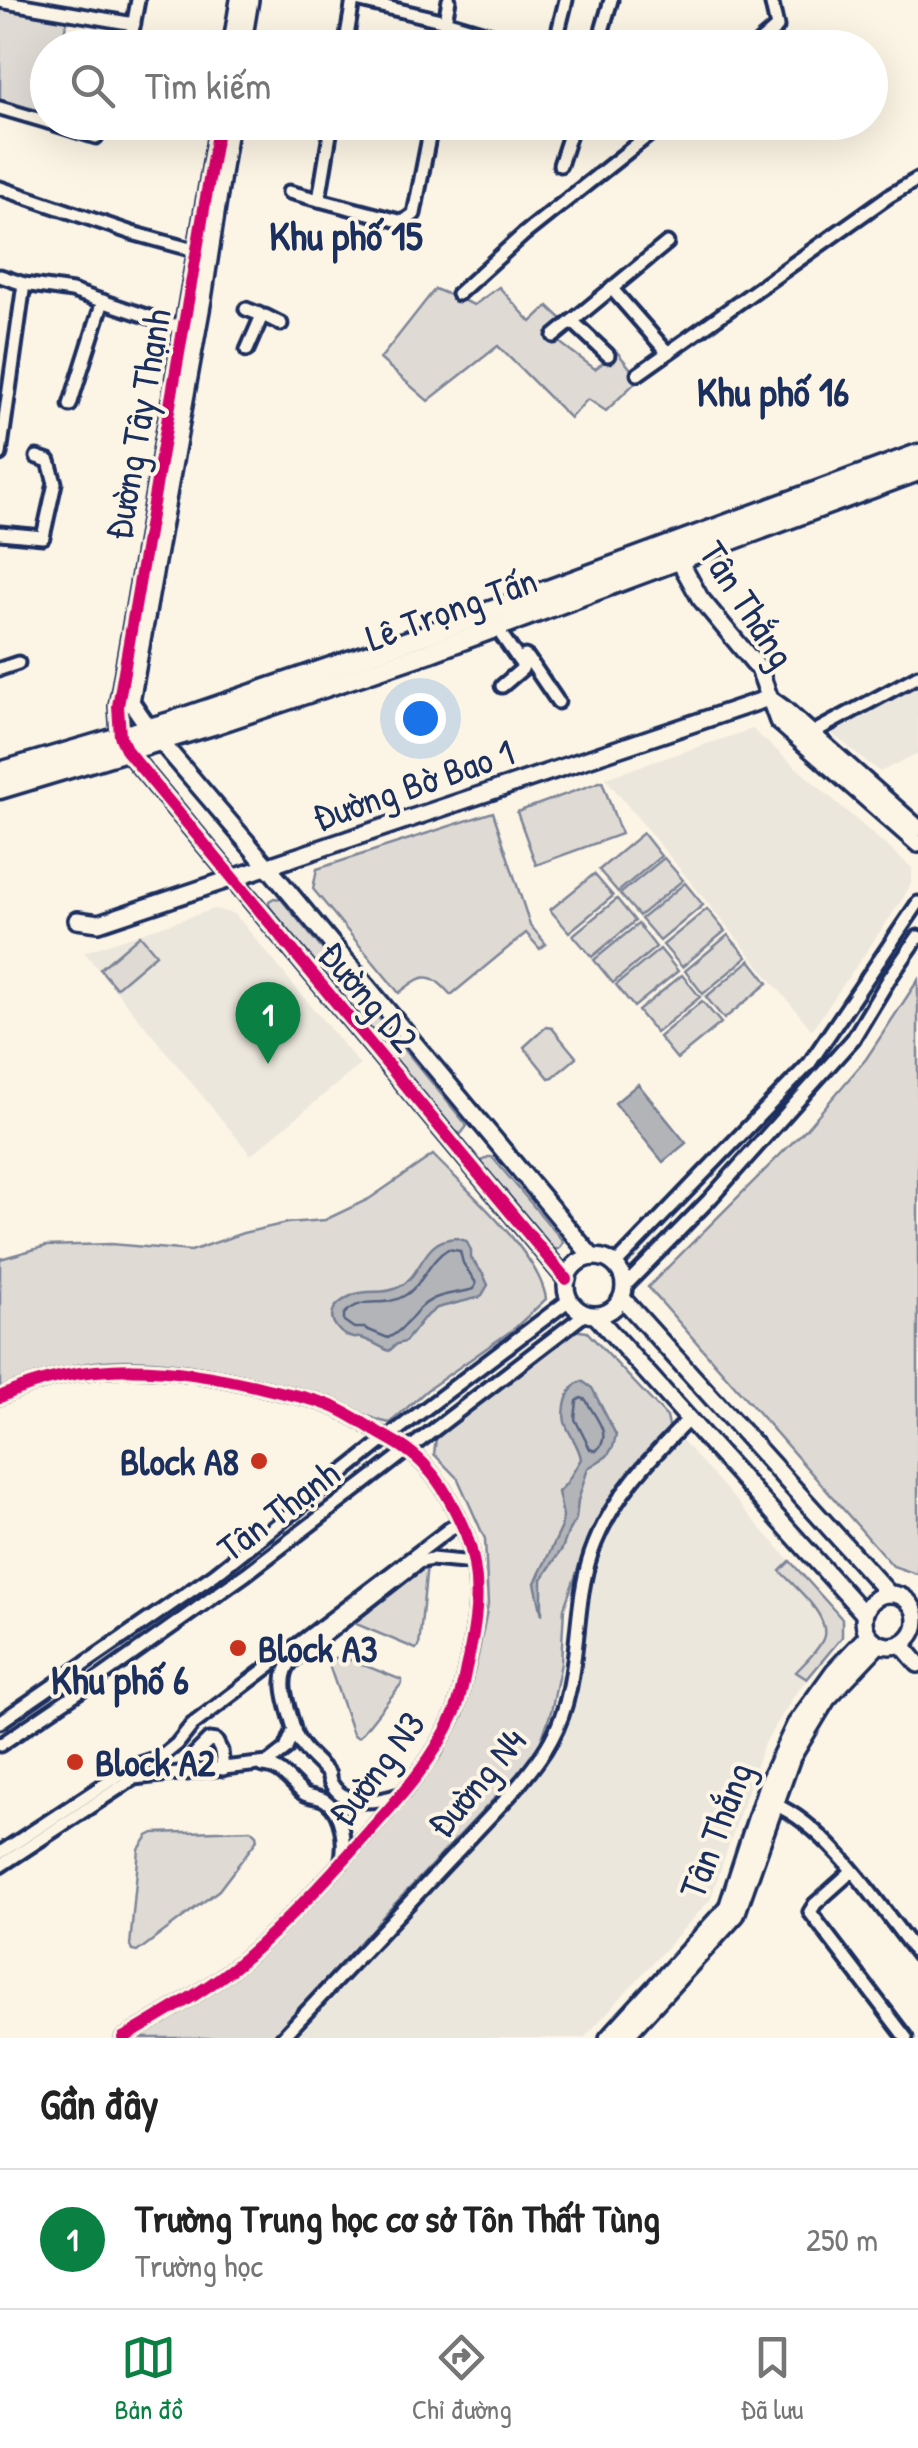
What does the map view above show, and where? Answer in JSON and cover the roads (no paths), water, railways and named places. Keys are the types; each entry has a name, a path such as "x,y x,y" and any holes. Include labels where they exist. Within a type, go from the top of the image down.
{"main road":[{"name":"Lê Trọng Tấn","path":"0,772 123,743 430,652 918,454"},
{"name":"Lê Trọng Tấn","path":"154,734 425,635 918,471"},
{"name":"Lê Trọng Tấn","path":"0,789 123,743"}],"street":[{"path":"133,30 138,0"},
{"path":"234,30 239,0"},
{"path":"245,30 250,0"},
{"path":"348,30 354,0 475,30"},
{"path":"445,30 449,0"},
{"path":"558,30 566,0"},
{"path":"603,30 611,0"},
{"path":"771,0 777,25 772,30"},
{"path":"0,1 134,24"},
{"path":"0,108 30,117"},
{"name":"Đường Tây Thạnh","path":"123,743 118,706 185,329 204,253 217,140"},
{"name":"Đường Tây Thạnh","path":"154,734 131,702 204,253 226,140"},
{"path":"318,200 329,140"},
{"path":"289,192 403,222 414,214 428,140"},
{"path":"560,165 568,140"},
{"path":"458,294 524,234 642,140"},
{"path":"638,374 918,178"},
{"path":"0,188 204,253"},
{"path":"554,336 668,243"},
{"path":"0,276 72,292 185,329"},
{"path":"0,454 24,284"},
{"path":"612,289 668,352"},
{"path":"70,406 103,301"},
{"path":"246,309 261,318"},
{"path":"247,350 261,318 266,316 280,324"},
{"path":"572,322 608,356"},
{"path":"0,533 43,537 55,483 49,461 37,457"},
{"name":"Tân Thắng","path":"675,552 700,598 759,669 778,721 918,844"},
{"path":"496,627 523,666 502,686"},
{"path":"518,659 528,658 558,702"},
{"path":"0,669 18,663"},
{"path":"812,734 918,676"},
{"name":"Tân Thắng","path":"769,698 916,824"},
{"name":"Đường Bờ Bao 1","path":"77,920 100,923 769,698"},
{"name":"Đường D2","path":"154,734 592,1257"},
{"name":"Đường D2","path":"123,743 566,1279"},
{"path":"615,1265 809,1064 918,902"},
{"path":"591,1315 612,1310 623,1292 853,1040 918,937"},
{"path":"864,1614 591,1315 578,1311 568,1300 566,1279 576,1264 592,1257 615,1265 620,1271 623,1292 889,1594"},
{"name":"Tân Thạnh","path":"0,1722 215,1574 568,1300"},
{"name":"Tân Thạnh","path":"0,1745 246,1574 591,1315"},
{"name":"Đường N3","path":"0,1397 30,1385 92,1370 122,1368 198,1372 338,1409 407,1450 429,1469 460,1521 472,1552 478,1614 455,1711 423,1767 341,1863 242,1960 123,2038"},
{"name":"Đường N4","path":"282,2038 510,1795 553,1738 572,1678 580,1595 598,1534 608,1513 646,1463 689,1419"},
{"path":"0,1854 131,1768 160,1758 192,1725 460,1521"},
{"path":"403,1794 363,1802 342,1794 326,1770 302,1748 283,1680 286,1667 419,1562 474,1563"},
{"path":"889,1594 900,1596 916,1614 902,1644 890,1646 873,1640 864,1628 864,1614 874,1600 889,1594"},
{"name":"Tân Thắng","path":"624,2038 736,1915 792,1757 814,1718 873,1640"},
{"name":"Tân Thắng","path":"608,2038 727,1908 768,1782 788,1740 816,1692 873,1640"},
{"path":"902,1644 918,1664"},
{"path":"278,1764 294,1729"},
{"path":"188,1772 190,1759 209,1740 220,1745 223,1769"},
{"path":"287,1748 302,1748"},
{"path":"0,1866 134,1778 278,1764"},
{"path":"278,1764 306,1795 329,1804 336,1813 344,1844 341,1863"},
{"path":"315,1797 326,1792 331,1781"},
{"path":"774,1804 802,1820 852,1872 918,1954"},
{"path":"852,1872 810,1912 906,2038"}],"water":[{"path":"638,1084 686,1143 663,1162 615,1103"},
{"path":"457,1238 466,1241 471,1258 488,1285 481,1297 437,1308 405,1342 389,1351 364,1339 349,1337 337,1328 332,1314 342,1301 358,1293 399,1287 436,1244"},
{"path":"582,1381 592,1388 616,1435 607,1456 588,1468 576,1519 542,1579 542,1615 535,1583 561,1529 563,1516 558,1492 581,1459 565,1422 565,1404 573,1387"}],"place":[{"name":"Trường Trung học cơ sở Tôn Thất Tùng","path":"268,1064"},
{"name":"Block A8","path":"259,1461"},
{"name":"Block A3","path":"238,1648"},
{"name":"Block A2","path":"75,1762"}],"district":[{"name":"Khu phố 15","path":"346,235"},
{"name":"Khu phố 16","path":"773,391"},
{"name":"Khu phố 6","path":"120,1679"}]}
